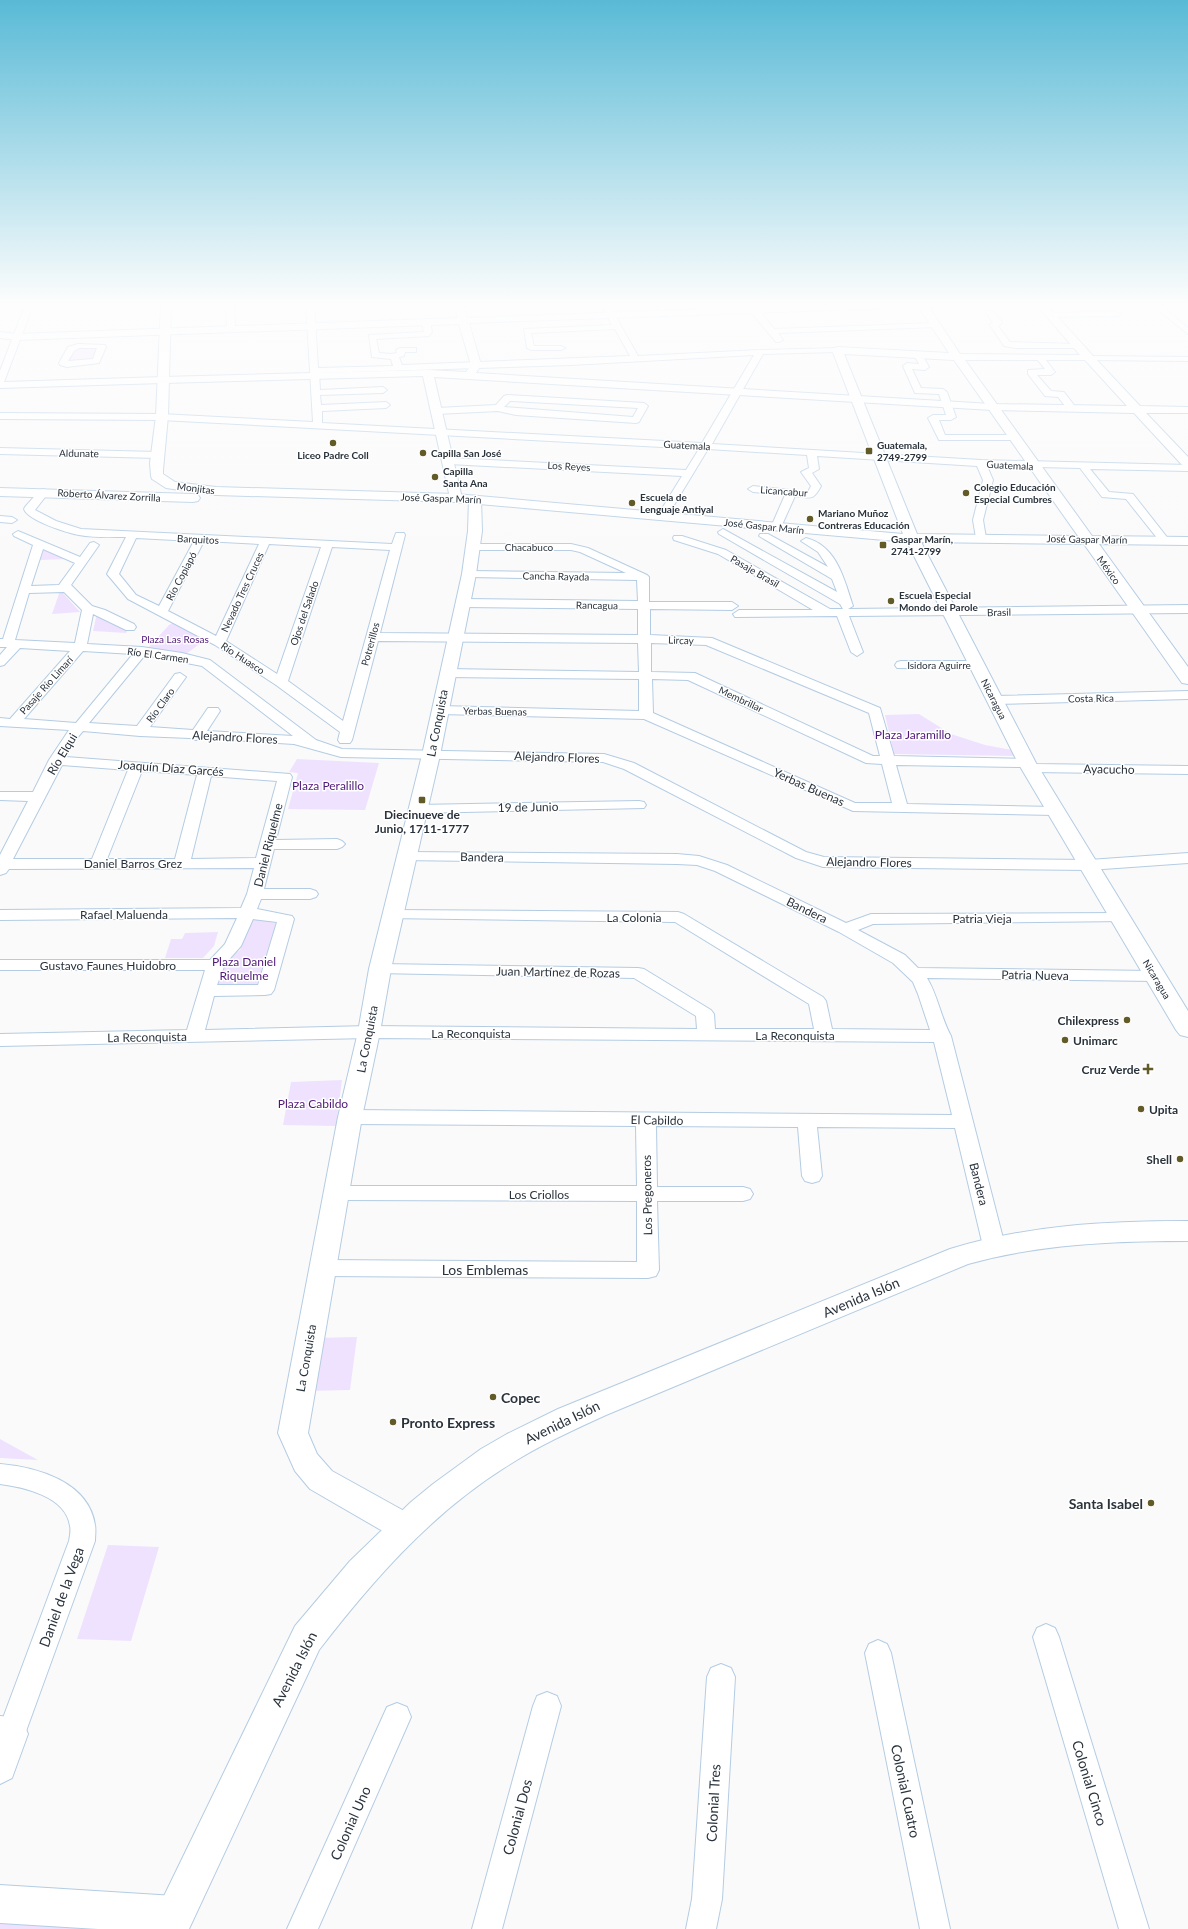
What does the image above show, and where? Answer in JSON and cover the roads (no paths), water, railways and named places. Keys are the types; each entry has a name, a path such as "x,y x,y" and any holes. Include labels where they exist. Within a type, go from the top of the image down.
{"main road":[{"name":"Monjitas","path":"163,393 162,417 158,455 155,467 157,476 171,485 216,490 269,493"},
{"name":"Nicaragua","path":"855,393 912,538 1028,765 1155,976 1185,1019"},
{"name":"México","path":"982,393 1188,679"},
{"name":"Roberto Álvarez Zorrilla","path":"0,492 44,492 194,498 208,495 216,490"},
{"name":"José Gaspar Marín","path":"269,493 475,499 912,538 1188,541"},
{"name":"Avenida Islón","path":"171,1922 307,1638 338,1598 371,1560 404,1527 436,1500 493,1458 534,1434 568,1417 960,1256 994,1246 1043,1238 1146,1231 1188,1231"}],"street":[{"path":"316,393 318,426"},
{"path":"384,393 389,430"},
{"path":"433,393 456,498"},
{"path":"663,515 738,393"},
{"path":"773,393 992,407 1188,410"},
{"path":"943,393 951,418 933,418 942,438 1015,438"},
{"path":"1047,393 1061,394 1072,409"},
{"path":"1122,393 1188,464"},
{"path":"437,410 499,408 506,411 516,412 636,420 644,406 507,398 499,408"},
{"path":"572,439 596,403"},
{"path":"317,408 386,405"},
{"name":"Guatemala","path":"2,417 162,417 704,446 1034,466 1188,468"},
{"name":"Aldunate","path":"0,451 158,455"},
{"name":"Licancabur","path":"753,489 811,495 816,486 806,472 814,469 812,453"},
{"name":"Los Reyes","path":"449,461 689,473"},
{"path":"981,463 988,480 978,520 982,538"},
{"path":"1084,467 1106,495 1129,496 1165,541"},
{"name":"Barquitos","path":"44,492 29,509 30,512 52,523 80,532 132,536 327,545 398,541"},
{"path":"776,527 791,493"},
{"name":"La Conquista","path":"404,1527 320,1480 306,1462 293,1433 350,1117 369,1032 380,969 431,755 454,637 469,574 474,547 475,499"},
{"path":"0,519 12,520"},
{"name":"José Gaspar Marín","path":"723,532 846,610"},
{"path":"18,534 82,562"},
{"name":"Río Huasco","path":"132,536 113,574 132,597 219,642 281,682 348,731"},
{"name":"José Gaspar Marín","path":"764,536 836,576"},
{"name":"Pasaje Brasil","path":"678,538 722,552 828,613"},
{"name":"Río Copiapó","path":"162,612 200,539"},
{"name":"Potrerillos","path":"341,753 398,541"},
{"name":"José Gaspar Marín","path":"806,541 818,545 824,549 829,556 846,610"},
{"name":"Nevado Tres Cruces","path":"219,642 265,542"},
{"path":"0,662 8,643 39,543"},
{"path":"63,588 94,545"},
{"name":"Ojos del Salado","path":"281,682 327,545"},
{"name":"Chacabuco","path":"474,547 571,548 584,550 643,577"},
{"name":"Cancha Rayada","path":"469,574 643,577"},
{"path":"643,577 646,715"},
{"path":"24,590 63,588 71,590 88,609 101,613 130,627"},
{"name":"Rancagua","path":"462,603 644,605 735,610"},
{"path":"80,647 88,609"},
{"name":"Brasil","path":"735,610 828,613 846,610 950,613 1188,609"},
{"path":"846,610 857,652"},
{"name":"Lircay","path":"372,637 645,639 708,641 875,711 901,808"},
{"name":"Río El Carmen","path":"8,643 142,651 182,657 206,663 314,744"},
{"name":"Pasaje Río Limarí","path":"6,723 80,647"},
{"name":"Río Elqui","path":"2,867 66,743 142,651"},
{"name":"Isidora Aguirre","path":"902,665 977,665"},
{"name":"Membrillar","path":"447,673 690,676 871,760 888,762 1028,765"},
{"name":"Río Claro","path":"140,732 180,677"},
{"name":"Costa Rica","path":"995,700 1188,695"},
{"name":"Yerbas Buenas","path":"440,710 646,715 853,807 1055,811"},
{"path":"196,736 213,711"},
{"name":"Alejandro Flores","path":"6,723 196,736 294,740 314,744 341,753 579,756 613,760 628,766 801,855 823,862 1089,865 1188,858"},
{"name":"Joaquín Díaz Garcés","path":"56,760 285,777"},
{"name":"Ayacucho","path":"1028,765 1188,770"},
{"path":"98,863 137,766"},
{"path":"182,863 205,771"},
{"name":"Daniel Riquelme","path":"194,1037 216,965 233,946 255,894 285,777"},
{"path":"0,796 39,797"},
{"name":"19 de Junio","path":"417,809 639,805"},
{"path":"0,841 16,841"},
{"path":"268,845 336,844"},
{"name":"Bandera","path":"406,856 678,859 699,861 721,868 845,929 899,959 915,973 924,986 936,1025 942,1036 994,1246"},
{"name":"Daniel Barros Grez","path":"2,867 98,863 264,863"},
{"path":"255,894 310,894"},
{"path":"207,991 265,990 286,919 248,913"},
{"name":"Rafael Maluenda","path":"0,915 248,913"},
{"name":"La Colonia","path":"392,915 678,917 817,1001 824,1035"},
{"name":"Patria Vieja","path":"845,929 871,919 1120,918"},
{"name":"Gustavo Faunes Huidobro","path":"0,965 216,965"},
{"name":"Juan Martínez de Rozas","path":"380,969 638,973 706,1014 708,1034"},
{"name":"Patria Nueva","path":"915,973 1155,976"},
{"name":"La Reconquista","path":"0,1040 194,1037 369,1032 942,1036"},
{"name":"El Cabildo","path":"350,1117 964,1122"},
{"name":"Los Pregoneros","path":"646,1120 648,1270"},
{"path":"807,1121 812,1176"},
{"name":"Los Criollos","path":"336,1193 742,1194"},
{"name":"Los Emblemas","path":"323,1268 648,1270"},
{"name":"Daniel de la Vega","path":"0,1474 28,1478 48,1486 76,1506 83,1524 82,1541 6,1734 0,1766"},
{"name":"Colonial Cinco","path":"1046,1637 1134,1929"},
{"name":"Colonial Cuatro","path":"878,1653 935,1929"},
{"name":"Colonial Tres","path":"700,1929 707,1899 721,1677"},
{"name":"Colonial Dos","path":"487,1929 547,1706"},
{"name":"Colonial Uno","path":"302,1929 397,1717"},
{"path":"0,1904 171,1922"}],"place":[{"name":"Liceo Padre Coll","path":"333,443"},
{"name":"Guatemala, 2749-2799","path":"869,451"},
{"name":"Capilla San José","path":"423,453"},
{"name":"Capilla Santa Ana","path":"435,477"},
{"name":"Colegio Educación Especial Cumbres","path":"966,493"},
{"name":"Escuela de Lenguaje Antiyal","path":"632,503"},
{"name":"Mariano Muñoz Contreras Educación","path":"810,519"},
{"name":"Gaspar Marín, 2741-2799","path":"883,545"},
{"name":"Escuela Especial Mondo dei Parole","path":"891,601"},
{"name":"Diecinueve de Junio, 1711-1777","path":"422,800"},
{"name":"Chilexpress","path":"1127,1020"},
{"name":"Unimarc","path":"1065,1040"},
{"name":"Cruz Verde","path":"1148,1069"},
{"name":"Upita","path":"1141,1109"},
{"name":"Shell","path":"1180,1159"},
{"name":"Copec","path":"493,1397"},
{"name":"Pronto Express","path":"393,1422"},
{"name":"Santa Isabel","path":"1151,1503"}],"park label":[{"name":"Plaza Las Rosas","path":"175,639"},
{"name":"Plaza Jaramillo","path":"913,734"},
{"name":"Plaza Peralillo","path":"328,785"},
{"name":"Plaza Daniel Riquelme","path":"244,968"},
{"name":"Plaza Cabildo","path":"313,1103"}]}
